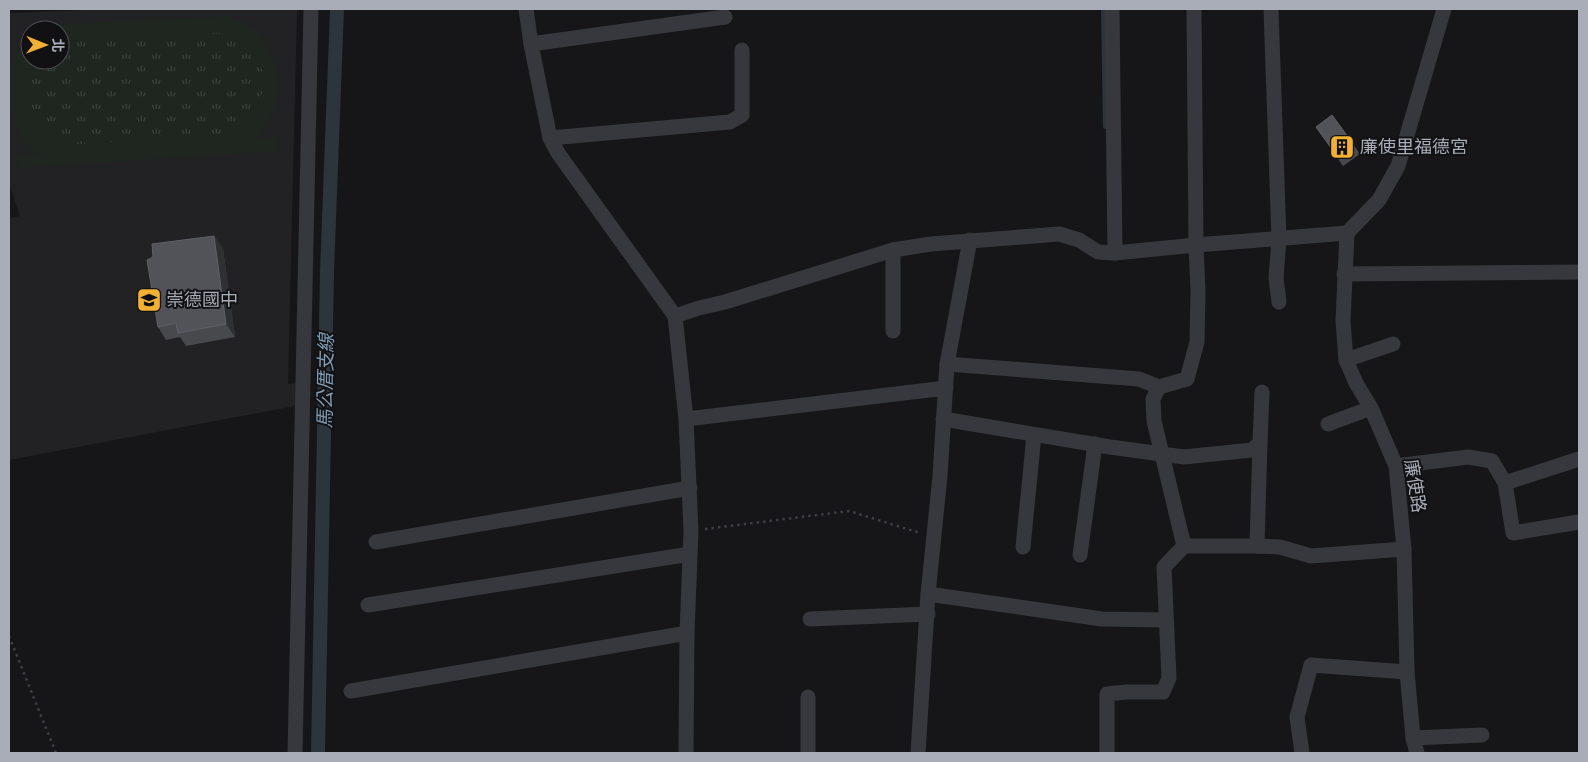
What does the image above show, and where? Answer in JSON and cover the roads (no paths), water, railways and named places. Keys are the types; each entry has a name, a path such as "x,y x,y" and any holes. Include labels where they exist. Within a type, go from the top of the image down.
{"street":[{"path":"295,753 311,9"},
{"path":"526,9 550,138 558,153 675,316 686,420 691,531 687,633 686,753"},
{"path":"1112,9 1115,253"},
{"path":"947,364 1140,378 1159,387 1187,379 1197,342 1198,292 1194,9"},
{"path":"1270,9 1279,239 1276,278 1279,302"},
{"path":"675,316 893,250 931,244 1059,234 1079,240 1098,252 1115,253 1347,233 1379,200 1398,166 1444,9"},
{"path":"532,44 725,17"},
{"path":"550,138 730,122 742,115 742,50"},
{"name":"廉使路","path":"1347,233 1344,274 1346,360 1356,383 1371,408 1396,466 1404,548 1407,672 1413,738 1417,753"},
{"path":"918,753 928,594 940,476 947,364 970,240"},
{"path":"893,250 893,331"},
{"path":"1344,274 1579,272"},
{"path":"1346,360 1392,344"},
{"path":"1159,387 1153,399 1154,421 1184,546"},
{"path":"686,420 946,388"},
{"path":"1257,546 1262,392"},
{"path":"1328,424 1371,408"},
{"path":"943,419 1034,435 1184,457 1252,450 1260,443"},
{"path":"1023,547 1034,435"},
{"path":"1080,555 1095,444"},
{"path":"1396,466 1468,457 1492,461 1505,483 1513,533 1579,522"},
{"path":"1505,483 1579,459"},
{"path":"376,538 689,483"},
{"path":"1106,753 1107,694 1163,692 1169,678 1164,567 1184,546 1280,547 1312,556 1404,548"},
{"path":"368,605 690,554"},
{"path":"928,594 1102,619 1166,620"},
{"path":"810,620 928,614"},
{"path":"351,690 687,633"},
{"path":"1302,753 1297,716 1311,665 1407,672"},
{"path":"808,697 808,753"},
{"path":"1413,738 1482,735"}],"waterway":[{"name":"馬公厝支線","path":"318,753 327,272 337,9"},
{"path":"1103,9 1105,127"}],"place":[{"name":"廉使里福德宮","path":"1342,147"},
{"name":"崇德國中","path":"149,300"}]}
